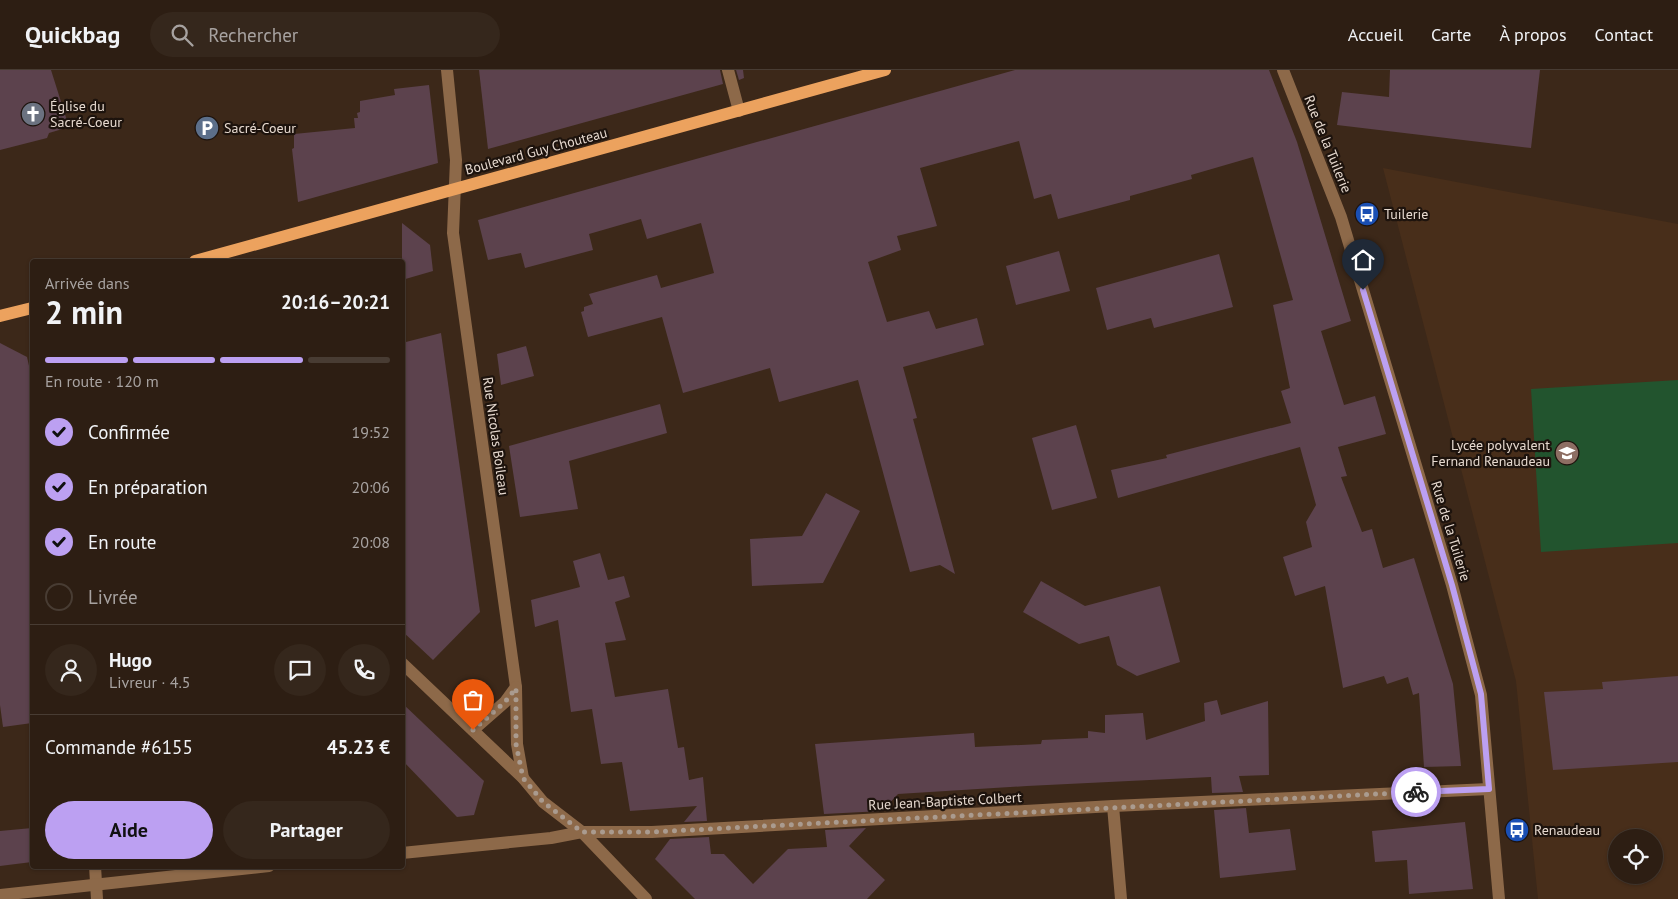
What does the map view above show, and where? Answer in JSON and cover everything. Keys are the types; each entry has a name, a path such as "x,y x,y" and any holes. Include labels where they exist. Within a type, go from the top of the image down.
{"main road":[{"name":"Boulevard Guy Chouteau","path":"202,259 885,70"},
{"path":"0,316 30,308"}],"street":[{"name":"Rue Nicolas Boileau","path":"446,70 456,160 453,233 516,688 516,744 523,778"},
{"path":"728,70 739,111"},
{"name":"Rue de la Tuilerie","path":"1283,70 1341,217 1452,585 1481,694 1499,899"},
{"path":"405,665 523,778 543,802 582,832 646,899"},
{"path":"473,730 505,702 516,688"},
{"name":"Rue Jean-Baptiste Colbert","path":"405,853 538,840 582,832 652,832 1113,806 1489,789"},
{"path":"1113,806 1121,899"},
{"path":"95,869 97,893"},
{"path":"0,895 97,893 136,879 238,869"}],"shaded area":[{"name":"Lycée polyvalent Fernand Renaudeau","path":"1383,168 1678,224 1678,899 1538,899 1516,681"}],"green space":[{"path":"1678,380 1678,543 1541,552 1531,389"}],"building":[{"name":"Église du Sacré-Coeur","path":"0,70 51,70 69,127 49,133 47,138 0,150"},
{"path":"479,70 720,70 723,84 488,149"},
{"path":"736,70 743,70 744,78 739,80"},
{"path":"1015,70 1269,70 1297,142 1351,321 1321,331 1344,405 1375,396 1386,434 1338,447 1347,476 1341,477 1362,532 1372,529 1383,568 1414,558 1453,684 1461,766 1424,767 1419,693 1413,695 1408,677 1387,684 1384,676 1343,688 1325,586 1295,596 1283,557 1312,547 1306,522 1316,505 1300,447 1118,498 1111,470 1167,458 1166,455 1291,423 1281,391 1290,388 1273,305 1293,300 1253,157 1191,175 1192,179 1130,196 1130,200 1058,219 1051,194 1034,199 1019,141 920,168 937,226 897,236 901,250 868,262 887,322 929,311 936,329 977,318 984,345 903,367 917,418 913,419 955,574 940,565 910,572 858,380 779,402 770,368 683,393 662,317 588,337 581,312 584,311 584,307 593,304 589,294 657,275 661,288 714,273 701,223 647,239 641,219 589,234 593,250 525,268 521,253 488,260 478,220"},
{"path":"1390,70 1540,70 1531,148 1337,125 1342,92 1389,97"},
{"path":"429,85 438,163 298,202 292,149 294,148 294,134 355,128 354,118 358,118 357,113 360,112 360,101 395,95 394,89"},
{"path":"402,223 430,245 433,271 405,279 405,259 402,259"},
{"path":"1059,251 1070,291 1016,305 1006,266"},
{"path":"1219,254 1233,307 1154,328 1151,318 1107,330 1096,288"},
{"path":"441,333 480,612 433,660 405,634 405,342"},
{"path":"0,343 27,357 30,370 30,723 3,727 0,705"},
{"path":"526,346 534,376 501,385 497,354"},
{"path":"660,404 667,433 569,461 578,509 520,517 509,446"},
{"path":"1076,425 1097,498 1052,510 1032,438"},
{"path":"826,493 860,511 823,583 752,586 750,539 802,536"},
{"path":"600,553 608,580 624,576 630,597 615,602 626,640 605,643 615,697 668,689 678,748 684,747 689,780 703,777 707,821 684,822 697,806 630,811 622,762 601,764 592,709 571,712 558,620 535,627 531,600 580,587 573,561"},
{"path":"1041,581 1085,606 1160,586 1180,662 1137,676 1117,665 1109,636 1079,644 1023,612"},
{"path":"1678,676 1678,762 1553,770 1544,692 1603,689 1602,682"},
{"path":"1217,700 1221,715 1268,701 1269,775 1239,776 1243,792 1212,793 1211,777 1027,786 898,794 882,811 824,814 815,744 974,733 975,747 1041,744 1042,740 1088,738 1088,731 1105,733 1105,715 1143,713 1146,740 1205,721 1204,703"},
{"path":"405,706 484,781 474,815 457,817 405,763"},
{"path":"1246,808 1249,833 1290,829 1296,870 1220,878 1214,810"},
{"path":"1465,822 1473,889 1409,894 1407,860 1375,862 1372,831"},
{"path":"30,828 30,862 0,866 0,831"},
{"path":"866,828 849,846 885,880 867,899 695,899 655,859 670,839 709,837 711,854 724,854 753,884 788,849 827,847 825,830"}],"way so far":[{"path":"473,730 505,702 516,688 516,744 523,778 543,802 582,832 652,832 1113,806 1416,792"}],"place":[{"name":"Église du Sacré-Coeur","path":"33,114"},
{"name":"Sacré-Coeur","path":"207,128"},
{"name":"Tuilerie","path":"1367,214"},
{"name":"Lycée polyvalent Fernand Renaudeau","path":"1567,453"},
{"name":"Renaudeau","path":"1517,830"}],"route":[{"path":"1363,290 1452,585 1481,694 1489,789 1416,792"}]}
